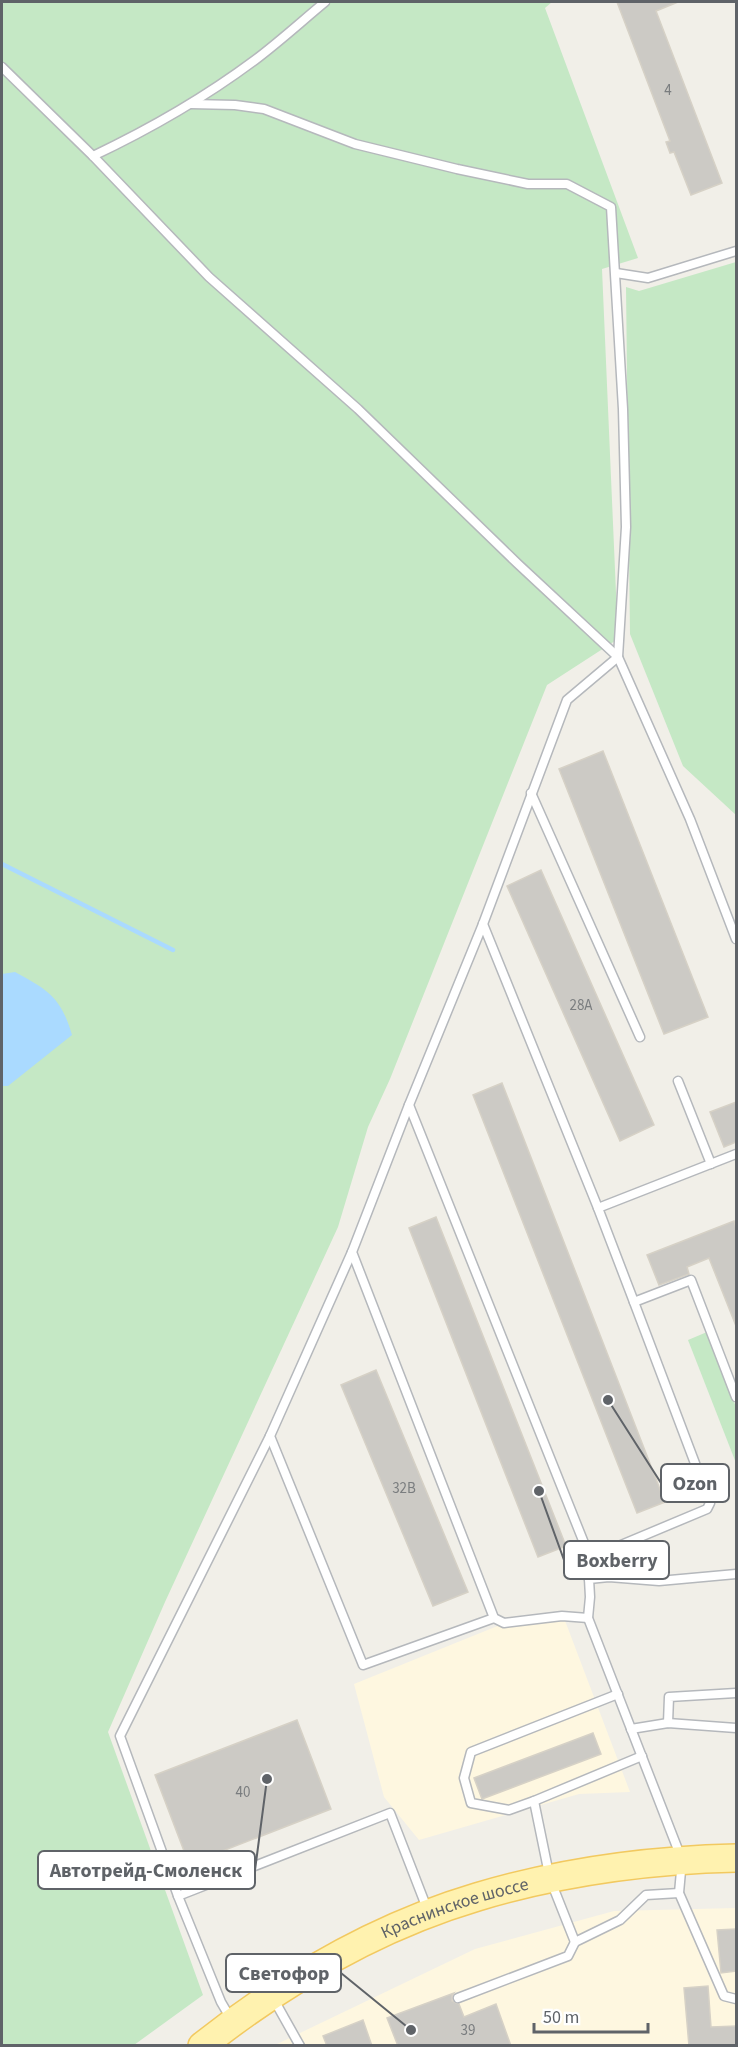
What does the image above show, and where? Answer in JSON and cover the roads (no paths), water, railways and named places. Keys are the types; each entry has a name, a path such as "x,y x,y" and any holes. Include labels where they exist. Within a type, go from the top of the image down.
{"main road":[{"name":"Краснинское шоссе","path":"202,2046 233,2021 315,1967 351,1948 429,1914 476,1897 550,1879 682,1860 736,1858"}],"lane":[{"path":"93,156 151,128 191,104 255,60 325,2"},
{"path":"2,67 93,156 209,277 358,409 618,657 690,819 736,939"},
{"path":"191,104 235,105 264,109 355,144 528,184 567,184 611,207 623,409 626,527 618,657 567,700 483,924 352,1252 270,1436 120,1736 178,1896 221,2002 233,2021"},
{"path":"616,273 648,278 736,251"},
{"path":"531,793 640,1037"},
{"path":"483,924 598,1208 710,1503 707,1509 590,1558"},
{"path":"678,1081 711,1164"},
{"path":"409,1105 590,1558 588,1618 682,1860 679,1893 724,1996 736,1999"},
{"path":"598,1208 736,1154"},
{"path":"352,1252 494,1618 504,1623 562,1616 588,1618"},
{"path":"634,1302 691,1280 736,1397"},
{"path":"270,1436 363,1665 494,1618"},
{"path":"589,1579 609,1577 659,1581 736,1574"},
{"path":"668,1723 669,1697 736,1693"},
{"path":"618,1694 471,1752 464,1778 471,1803 510,1810 642,1755"},
{"path":"631,1729 668,1723 736,1728"},
{"path":"534,1801 550,1879 575,1942"},
{"path":"178,1896 390,1813 429,1914"},
{"path":"458,1998 568,1956 575,1942 620,1920 646,1895 679,1893"},
{"path":"272,1995 300,2046"}],"water":[{"path":"15,972 52,996 63,1012 72,1035 8,1086 2,1086 2,974"}],"waterway":[{"path":"2,864 173,950"}],"place":[{"name":"Ozon","path":"608,1400"},
{"name":"Boxberry","path":"539,1491"},
{"name":"Автотрейд-Смоленск","path":"267,1779"},
{"name":"Светофор","path":"411,2030"}]}
